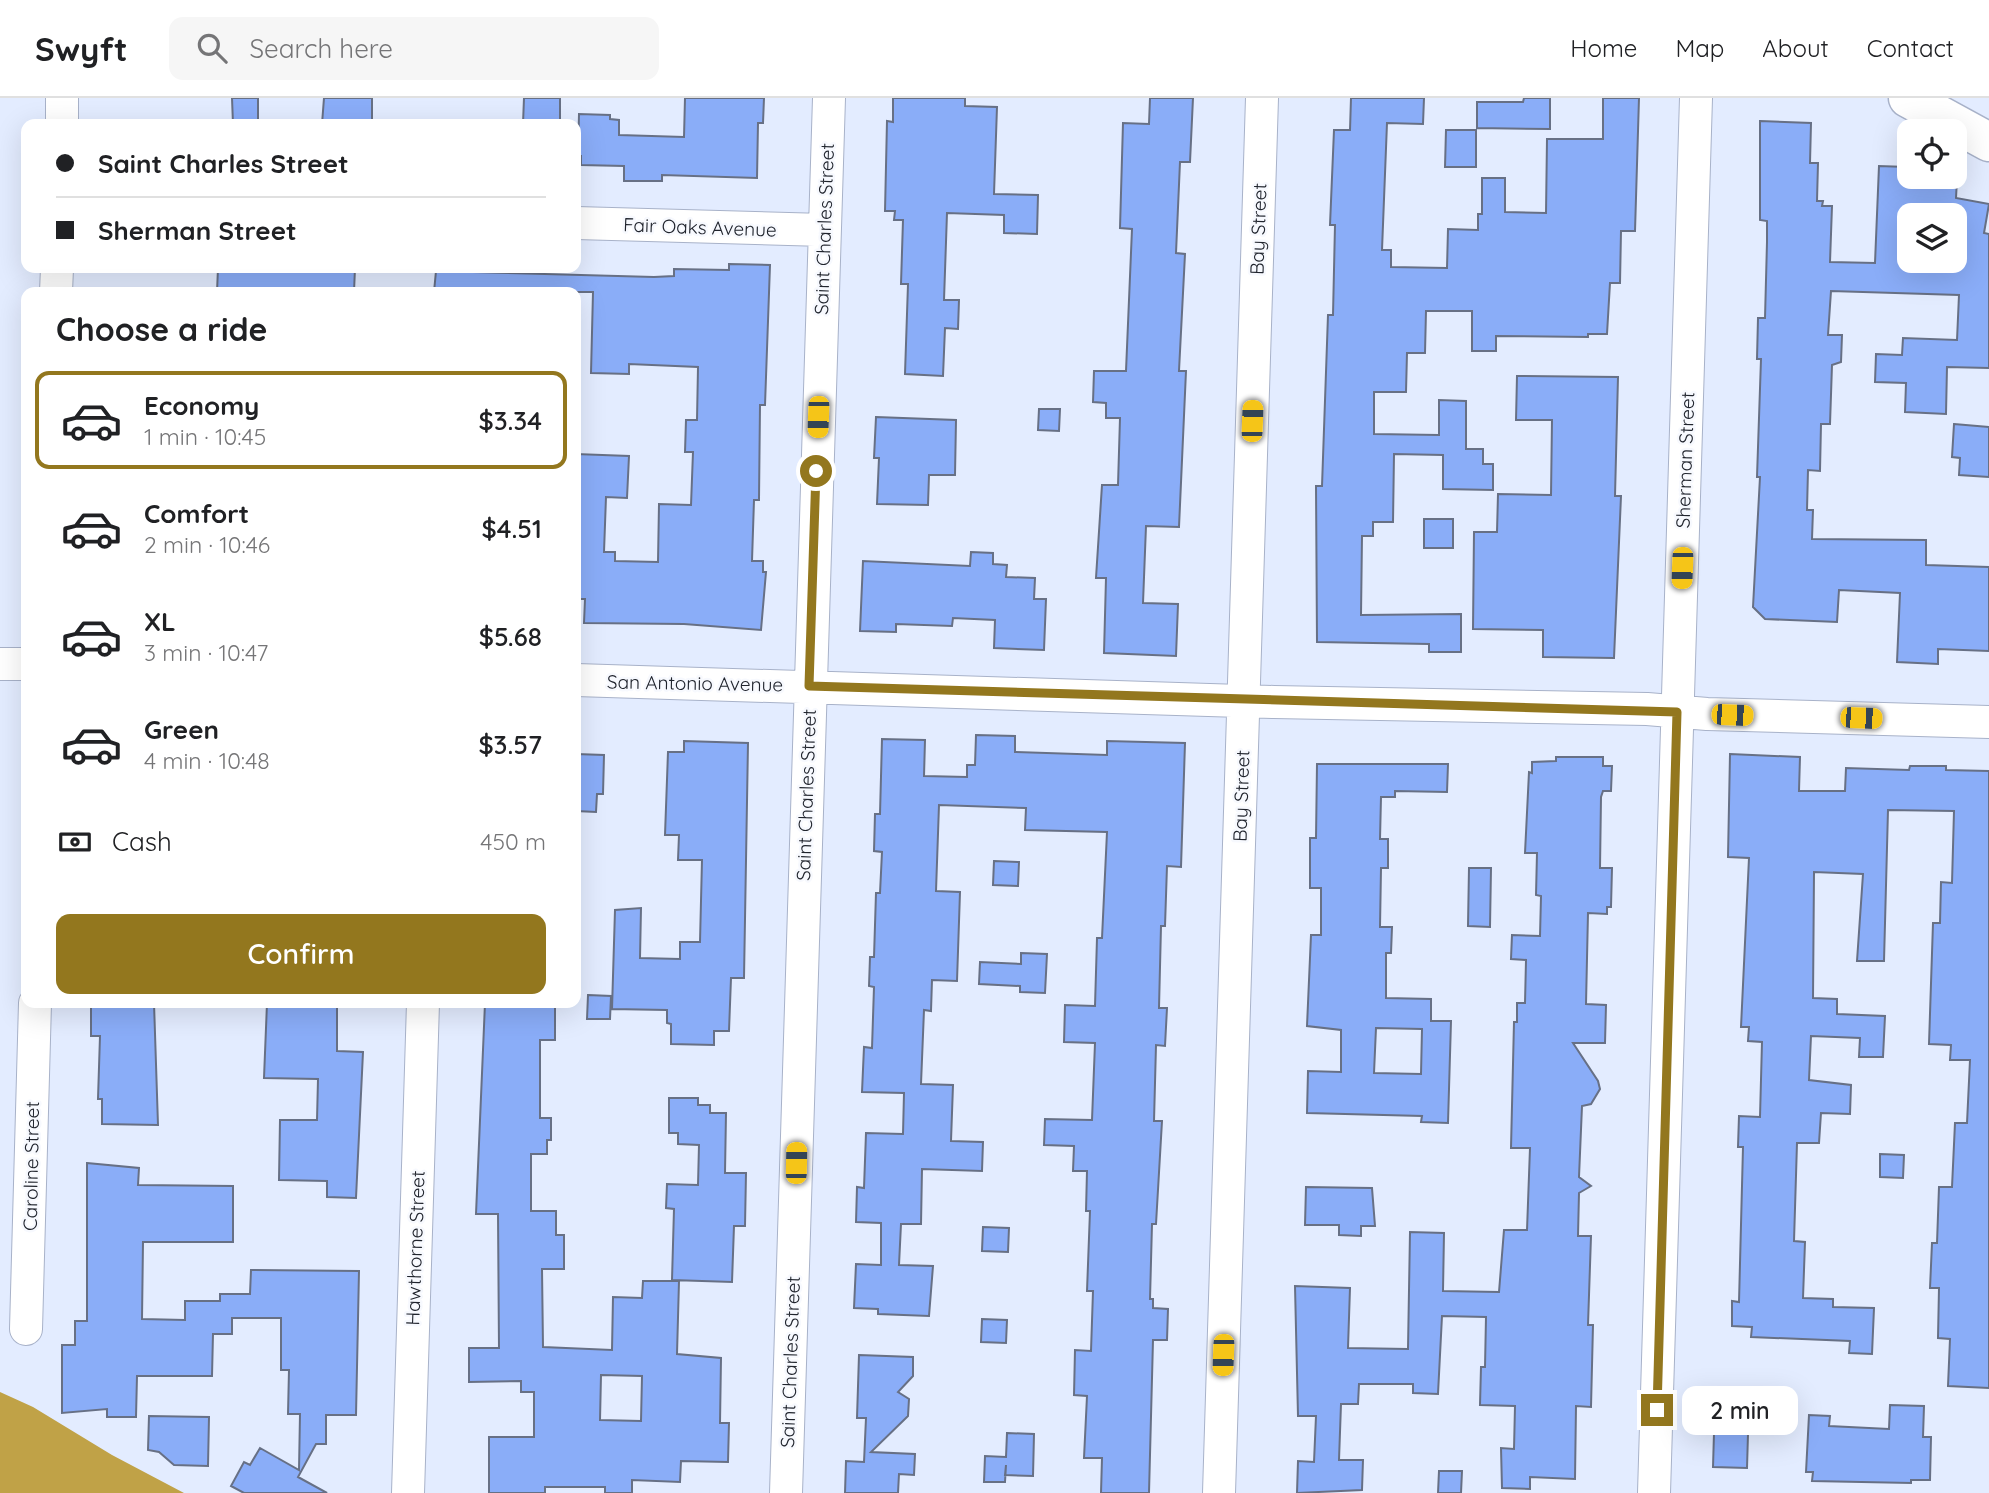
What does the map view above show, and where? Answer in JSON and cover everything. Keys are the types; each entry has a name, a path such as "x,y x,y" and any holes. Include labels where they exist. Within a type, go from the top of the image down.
{"main road":[{"path":"1908,98 1989,142"}],"street":[{"path":"62,98 62,119"},
{"name":"Saint Charles Street","path":"786,1493 829,98"},
{"name":"Bay Street","path":"1219,1493 1262,98"},
{"name":"Sherman Street","path":"1654,1493 1696,98"},
{"name":"Fair Oaks Avenue","path":"581,223 824,230"},
{"path":"0,664 21,664"},
{"name":"San Antonio Avenue","path":"581,680 1989,722"},
{"name":"Caroline Street","path":"26,1329 35,1008"},
{"name":"Hawthorne Street","path":"408,1493 423,1008"}],"shaded area":[{"path":"0,1392 33,1407 112,1455 184,1493 0,1493"}],"building":[{"path":"232,98 258,98 258,119 233,119"},
{"path":"324,98 372,98 372,119 322,119"},
{"path":"524,98 560,98 560,119 523,119"},
{"path":"685,98 764,98 763,123 758,123 757,178 662,175 662,181 624,181 624,166 581,165 579,114 610,115 610,119 619,120 619,135 684,137"},
{"path":"893,98 965,98 965,106 997,107 994,194 1038,195 1037,234 1004,233 1004,215 947,213 944,300 959,300 958,329 945,328 943,376 905,374 908,284 901,284 903,220 894,220 895,211 885,211 887,121 893,122"},
{"path":"1150,98 1193,98 1190,162 1180,162 1176,253 1185,254 1179,371 1186,371 1179,527 1146,526 1143,603 1178,604 1176,656 1104,653 1106,578 1096,578 1102,485 1118,485 1120,418 1106,418 1106,403 1093,402 1094,371 1126,371 1132,229 1120,228 1123,123 1149,124"},
{"path":"1351,98 1424,98 1423,124 1387,123 1382,250 1391,250 1391,267 1447,268 1448,229 1478,230 1478,214 1482,214 1482,178 1505,178 1505,212 1546,213 1547,139 1603,139 1603,98 1639,98 1635,231 1621,231 1620,283 1610,283 1607,334 1588,334 1588,337 1496,336 1496,351 1472,351 1472,311 1426,311 1425,353 1407,353 1406,392 1374,392 1374,434 1439,435 1439,400 1466,401 1466,449 1483,449 1483,464 1493,464 1493,490 1443,489 1443,455 1394,454 1393,522 1373,522 1373,536 1362,536 1361,615 1461,614 1461,652 1429,652 1429,644 1317,642 1316,486 1322,486 1328,315 1333,315 1335,225 1330,225 1334,130 1350,130"},
{"path":"1524,98 1550,98 1550,129 1477,128 1477,102 1523,102"},
{"path":"1760,121 1811,123 1810,163 1818,163 1817,201 1823,201 1822,206 1832,206 1830,262 1875,263 1879,166 1897,167 1897,189 1956,189 1956,198 1989,204 1984,233 1989,234 1989,368 1947,367 1946,414 1905,412 1906,383 1875,382 1876,354 1902,355 1903,338 1957,340 1959,295 1831,291 1828,335 1842,335 1841,362 1832,365 1830,424 1821,424 1820,471 1808,470 1807,510 1813,510 1812,539 1926,540 1926,565 1989,567 1989,651 1938,649 1938,664 1897,662 1900,593 1839,590 1837,622 1765,619 1753,607 1760,477 1757,477 1761,359 1757,359 1758,318 1765,318 1767,221 1760,220"},
{"path":"1446,130 1476,130 1476,167 1445,167"},
{"path":"729,264 770,265 765,405 760,405 759,500 754,500 752,561 763,561 763,572 766,572 761,630 684,624 584,623 585,599 581,599 581,454 629,456 627,498 606,497 604,552 615,552 615,561 658,562 659,504 691,505 693,452 685,452 686,420 697,420 698,367 629,364 629,374 591,373 593,292 581,292 581,287 434,287 436,273 654,277 674,276 674,269 729,270"},
{"path":"218,273 355,273 354,287 217,287"},
{"path":"1517,376 1618,377 1615,496 1621,496 1614,658 1543,657 1543,630 1473,629 1474,532 1497,532 1498,494 1551,495 1552,420 1516,420"},
{"path":"1039,409 1060,409 1059,431 1038,430"},
{"path":"876,417 956,420 955,475 929,475 928,505 877,504 879,458 874,458"},
{"path":"1954,424 1989,427 1989,477 1959,475 1960,458 1952,457"},
{"path":"1424,519 1453,519 1453,548 1424,548"},
{"path":"971,552 993,553 993,564 1007,565 1006,577 1035,578 1034,599 1046,599 1044,650 994,648 995,620 953,618 952,626 896,624 896,632 860,631 863,561 970,566"},
{"path":"976,735 1015,736 1015,752 1107,755 1107,741 1185,743 1181,867 1167,866 1165,926 1161,926 1159,1008 1167,1008 1165,1046 1156,1045 1154,1121 1162,1121 1156,1224 1152,1224 1150,1299 1153,1299 1153,1308 1168,1309 1167,1340 1153,1340 1149,1493 1101,1493 1102,1458 1084,1458 1087,1396 1074,1395 1075,1350 1091,1351 1093,1291 1087,1291 1090,1211 1086,1211 1087,1171 1073,1171 1074,1146 1044,1145 1045,1119 1092,1120 1095,1043 1064,1042 1065,1005 1095,1006 1097,938 1102,938 1107,832 1025,830 1026,808 939,805 936,891 960,892 957,981 932,980 931,1011 924,1010 921,1084 953,1085 951,1141 983,1142 982,1171 922,1169 921,1224 901,1224 899,1265 933,1266 929,1316 878,1314 878,1309 854,1308 856,1264 881,1265 881,1223 856,1222 857,1187 864,1188 866,1133 903,1134 904,1093 862,1092 864,1047 872,1048 874,987 869,986 870,957 874,957 876,893 880,893 882,852 874,851 875,814 880,814 882,739 925,740 924,776 967,777 967,765 975,765"},
{"path":"684,741 748,743 744,978 731,978 729,1031 714,1031 714,1045 671,1044 671,1024 667,1023 667,1010 612,1009 615,910 641,908 640,958 680,959 680,942 700,942 702,860 678,860 679,835 665,835 668,752 684,752"},
{"path":"581,754 604,755 603,794 597,794 596,812 581,811"},
{"path":"1730,754 1800,757 1799,791 1845,791 1846,768 1909,770 1910,766 1946,766 1946,770 1989,771 1989,1388 1948,1386 1950,1339 1938,1338 1939,1288 1930,1288 1932,1243 1937,1243 1939,1187 1952,1187 1955,1123 1967,1123 1970,1060 1950,1060 1951,1045 1929,1044 1933,923 1940,923 1941,882 1952,883 1954,811 1888,810 1884,961 1857,961 1863,874 1814,872 1813,998 1837,999 1837,1014 1885,1016 1883,1057 1859,1057 1860,1038 1811,1036 1809,1080 1851,1085 1850,1114 1821,1113 1819,1143 1797,1143 1794,1241 1805,1242 1803,1298 1833,1299 1833,1307 1874,1308 1872,1354 1849,1353 1850,1341 1751,1337 1752,1327 1732,1326 1732,1301 1739,1302 1743,1147 1738,1147 1739,1116 1760,1117 1762,1042 1748,1041 1749,1027 1741,1027 1749,858 1728,857"},
{"path":"1556,757 1603,757 1603,766 1612,766 1611,791 1603,791 1601,797 1600,868 1612,868 1611,907 1607,907 1607,914 1588,913 1586,1004 1606,1005 1605,1043 1573,1043 1598,1081 1600,1089 1591,1104 1582,1106 1579,1177 1591,1186 1579,1193 1578,1236 1591,1236 1588,1325 1593,1325 1591,1407 1576,1406 1575,1479 1530,1477 1530,1489 1502,1488 1501,1448 1514,1449 1515,1406 1480,1405 1481,1367 1485,1367 1486,1317 1442,1316 1438,1394 1413,1393 1413,1384 1359,1384 1358,1404 1341,1404 1339,1460 1363,1460 1362,1490 1297,1493 1298,1461 1314,1462 1316,1416 1298,1416 1295,1286 1350,1288 1348,1348 1408,1349 1410,1232 1444,1233 1443,1291 1499,1292 1504,1230 1527,1230 1530,1148 1511,1148 1514,1022 1517,1022 1517,1003 1525,1003 1526,960 1511,959 1512,935 1540,936 1541,896 1536,895 1537,853 1525,853 1529,772 1532,773 1532,762 1556,761"},
{"path":"1317,764 1448,764 1447,792 1395,791 1395,797 1381,797 1380,839 1388,839 1388,868 1381,868 1380,927 1392,927 1391,953 1386,953 1386,998 1431,999 1431,1021 1451,1021 1448,1123 1421,1122 1422,1116 1307,1113 1308,1071 1341,1072 1341,1030 1307,1026 1311,935 1321,935 1321,888 1310,888 1310,838 1316,838","holes":["1376,1028 1422,1029 1421,1074 1374,1073"]},
{"path":"994,861 1019,862 1018,886 993,885"},
{"path":"1469,868 1491,868 1490,927 1468,926"},
{"path":"1021,953 1047,954 1045,993 1020,992 1020,986 979,984 980,962 1021,964"},
{"path":"588,995 611,996 610,1019 587,1019"},
{"path":"91,1008 154,1008 158,1125 102,1124 102,1099 98,1099 100,1036 91,1036"},
{"path":"267,1008 337,1008 337,1051 363,1052 356,1198 327,1197 327,1181 279,1180 280,1120 317,1120 318,1079 264,1078"},
{"path":"485,1008 555,1008 555,1040 540,1040 540,1118 551,1118 551,1140 547,1140 547,1154 531,1154 531,1211 556,1211 556,1235 564,1235 564,1269 542,1269 543,1347 612,1350 613,1297 642,1298 643,1281 679,1281 677,1354 721,1358 720,1423 729,1423 728,1462 681,1461 680,1482 632,1480 632,1493 605,1493 605,1487 545,1487 545,1493 489,1493 489,1437 534,1437 534,1392 521,1392 521,1381 469,1382 469,1348 499,1348 498,1214 476,1214","holes":["601,1375 642,1376 641,1421 600,1420"]},
{"path":"669,1098 698,1098 698,1105 710,1105 710,1113 726,1113 725,1173 746,1173 745,1226 734,1226 732,1282 672,1280 674,1209 666,1208 667,1184 698,1185 699,1145 678,1144 678,1133 669,1133"},
{"path":"1880,1154 1904,1155 1903,1178 1880,1177"},
{"path":"87,1163 139,1168 138,1185 233,1186 233,1242 143,1242 142,1319 185,1320 185,1301 220,1301 220,1294 250,1294 251,1270 359,1271 356,1415 326,1415 326,1444 316,1444 298,1477 327,1493 244,1493 231,1486 244,1462 250,1465 260,1448 299,1470 300,1414 288,1414 289,1370 281,1370 281,1318 232,1318 232,1334 213,1334 212,1376 137,1376 136,1417 107,1417 107,1409 62,1413 62,1345 75,1345 75,1321 87,1321"},
{"path":"1306,1187 1372,1188 1375,1226 1361,1226 1361,1236 1339,1235 1339,1225 1305,1225"},
{"path":"983,1227 1009,1228 1008,1252 982,1251"},
{"path":"982,1319 1007,1320 1006,1343 981,1342"},
{"path":"859,1355 913,1357 913,1376 898,1392 909,1399 908,1416 871,1452 915,1454 914,1475 899,1474 898,1493 845,1493 846,1461 864,1462 866,1418 857,1418"},
{"path":"1715,1399 1749,1400 1747,1468 1713,1467"},
{"path":"1890,1405 1924,1406 1923,1437 1931,1437 1930,1480 1911,1480 1911,1483 1812,1481 1813,1472 1806,1472 1809,1415 1830,1416 1829,1426 1889,1429"},
{"path":"149,1416 209,1417 208,1466 174,1465 159,1452 148,1450"},
{"path":"1007,1433 1034,1434 1033,1476 1005,1475 1005,1482 984,1482 985,1456 1006,1457"},
{"path":"1439,1471 1462,1471 1461,1493 1438,1493"}],"route":[{"path":"816,471 809,686 1259,702 1647,709 1677,712 1657,1410"}]}
